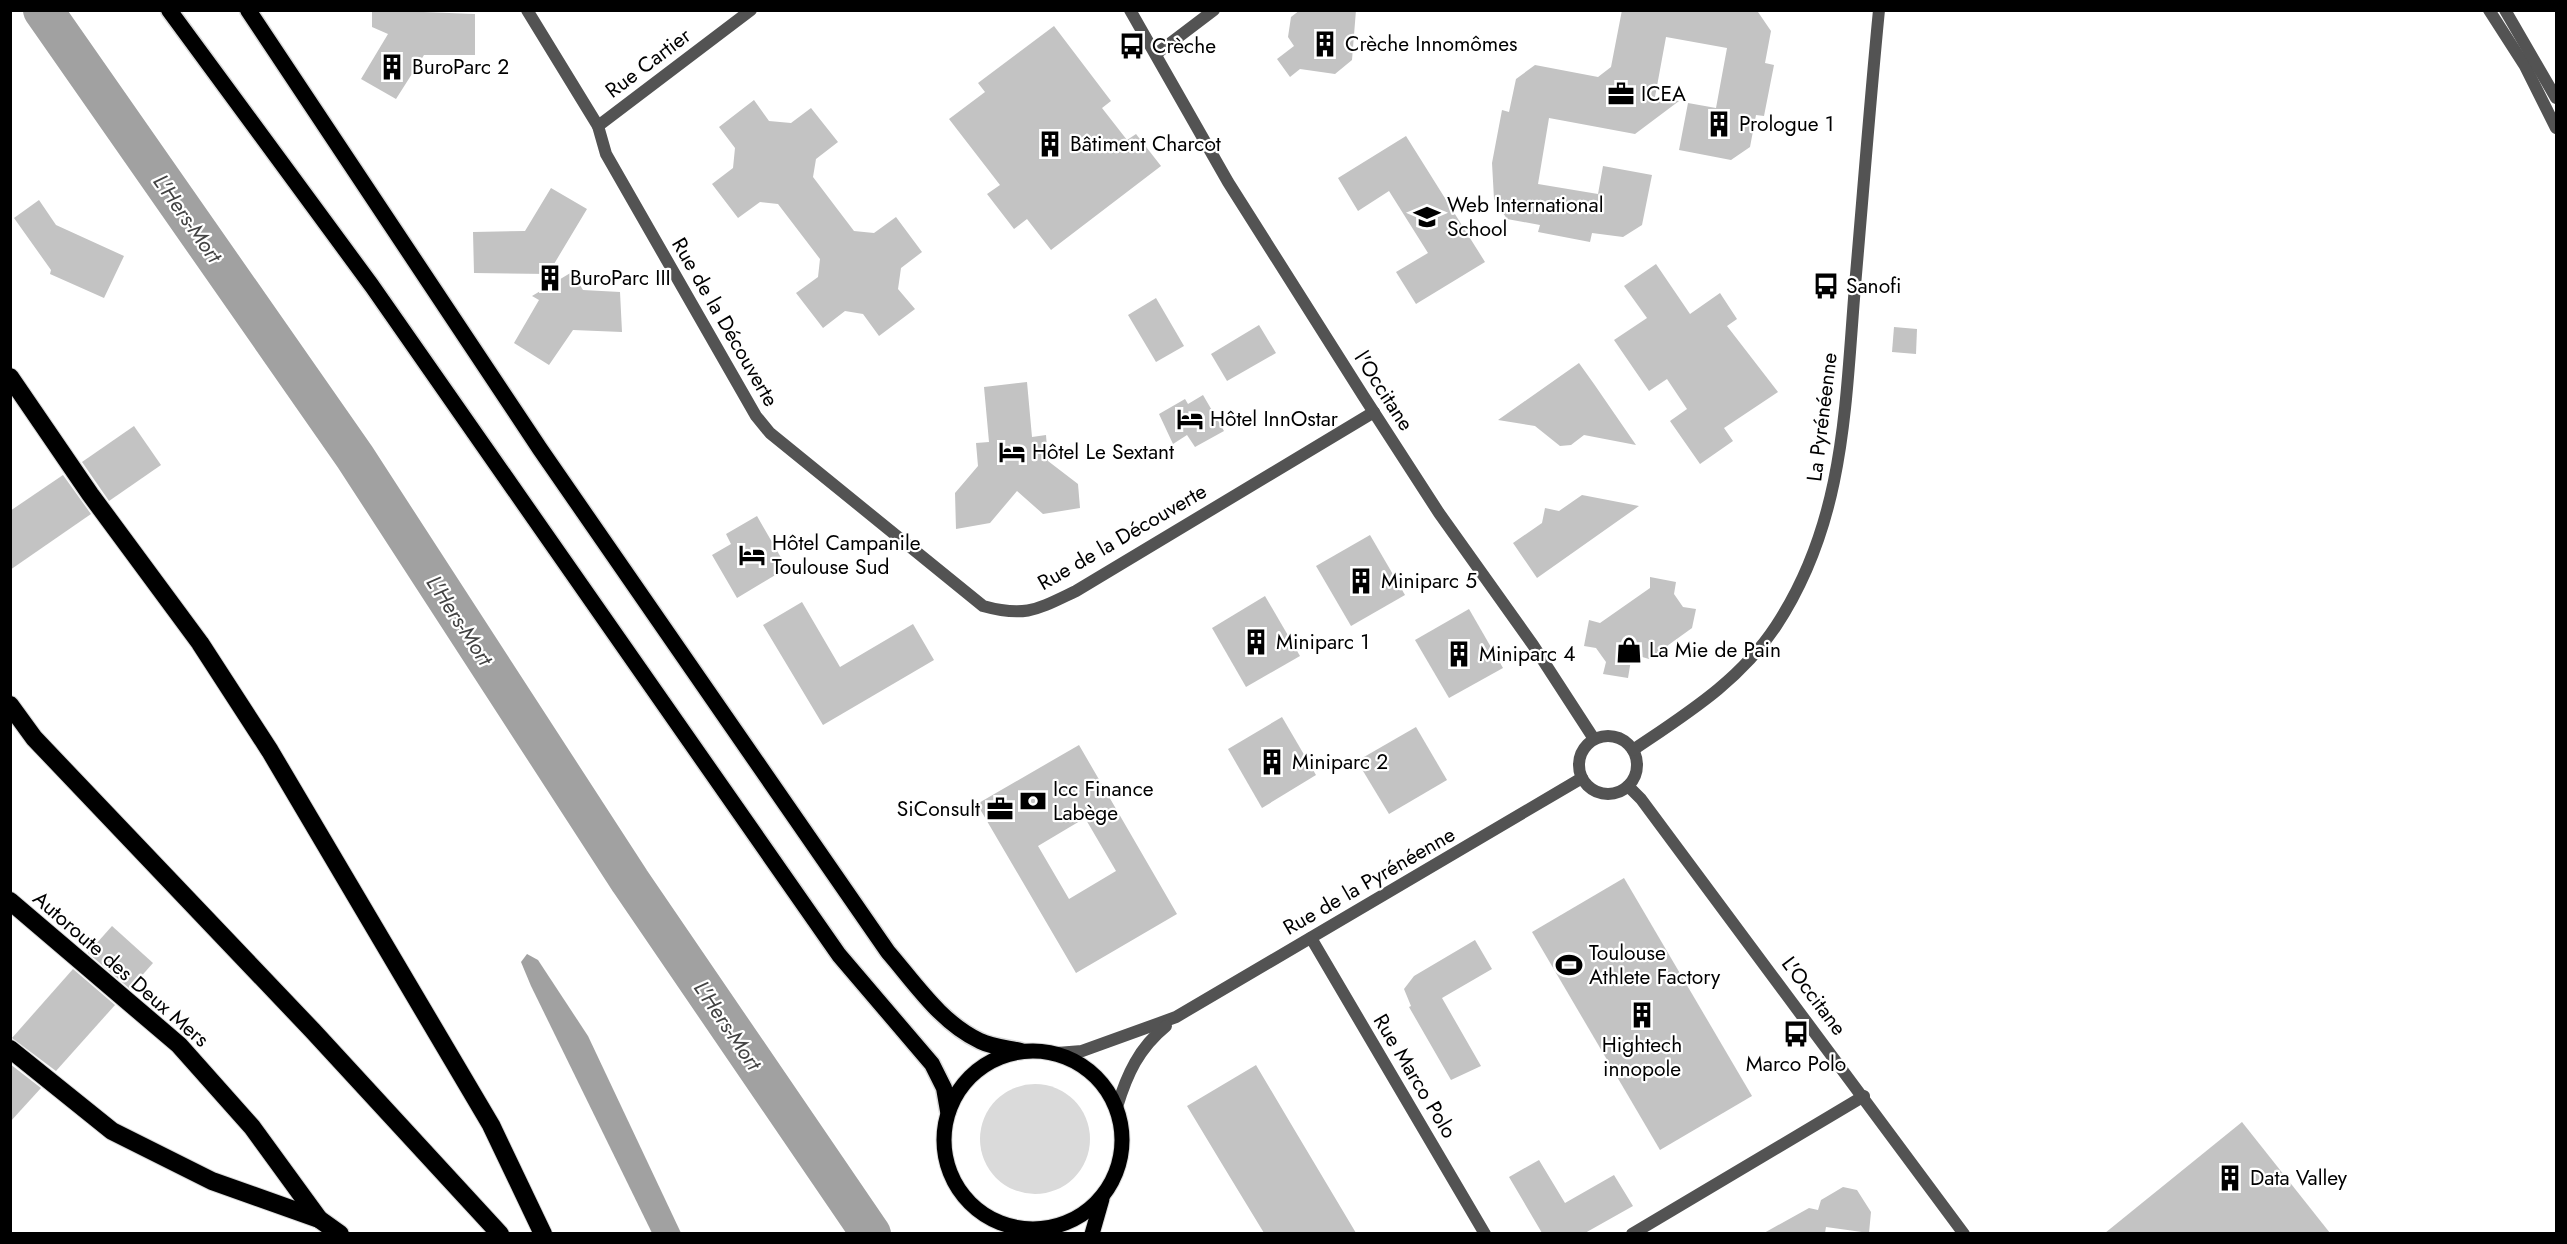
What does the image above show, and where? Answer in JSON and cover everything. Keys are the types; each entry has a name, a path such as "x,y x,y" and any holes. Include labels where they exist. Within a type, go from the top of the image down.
{"highway":[{"path":"168,10 372,286 839,955 932,1064 944,1088 948,1111"},
{"path":"248,10 540,449 888,952 945,1018 960,1030 982,1042 1021,1051"},
{"path":"10,377 90,494 200,643 270,751 491,1125 543,1233"},
{"path":"10,705 34,738 313,1031 500,1233"},
{"name":"Autoroute des Deux Mers","path":"10,901 179,1045 252,1127 319,1219 340,1233"},
{"path":"10,1049 112,1131 212,1181 319,1219"}],"main road":[{"path":"1021,1051 1057,1053 1083,1064 1103,1083 1118,1107 1123,1131 1122,1155 1115,1178 1102,1198 1082,1216 1057,1227 1030,1230 1007,1229 979,1212 960,1192 947,1166 943,1139 948,1111 959,1089 976,1071 997,1058 1021,1051"},
{"path":"1092,1233 1102,1198"}],"street":[{"name":"Rue de la Découverte","path":"527,10 598,126 606,154 756,416 770,433 983,606 1005,612 1027,612 1076,591 1374,412"},
{"name":"Rue Cartier","path":"598,126 751,10"},
{"name":"l'Occitane","path":"1130,10 1227,182 1439,513 1580,714 1594,739"},
{"path":"1156,54 1214,10"},
{"name":"La Pyrénéenne","path":"1634,750 1694,710 1726,684 1754,656 1795,595 1828,515 1837,471 1845,401 1879,10"},
{"path":"2489,10 2525,66 2556,128"},
{"path":"2505,10 2536,59 2556,98"},
{"path":"1602,736 1620,738 1634,750 1637,769 1628,786 1621,791 1603,794 1587,785 1582,778 1579,769 1582,752 1594,739 1602,736"},
{"name":"Rue de la Pyrénéenne","path":"1057,1053 1082,1051 1176,1017 1582,778"},
{"name":"L'Occitane","path":"1628,786 1641,799 1964,1233"},
{"name":"Rue Marco Polo","path":"1311,938 1485,1233"},
{"name":"Rue de la Pyrénéenne","path":"1118,1107 1131,1067 1141,1049 1176,1017"},
{"path":"1632,1233 1864,1096"}],"shaded area":[{"path":"527,954 538,960 588,1036 681,1233 652,1233 531,986 521,962"},
{"path":"1035,1084 1056,1088 1074,1100 1086,1118 1090,1139 1086,1160 1074,1178 1056,1190 1035,1194 1014,1190 996,1178 984,1160 980,1139 984,1118 996,1100 1014,1088"}],"building":[{"name":"BuroParc 2","path":"372,10 475,14 475,55 424,55 396,99 361,79 388,34 372,27"},
{"name":"Crèche Innomômes","path":"1300,10 1356,10 1352,60 1335,74 1300,69 1290,77 1277,59 1294,46 1288,37 1291,17"},
{"name":"Prologue 1","path":"1622,10 1758,12 1771,31 1765,63 1774,65 1764,116 1756,115 1750,147 1731,160 1679,150 1688,103 1716,108 1727,48 1666,37 1655,97 1679,101 1635,134 1549,118 1538,184 1598,194 1603,166 1652,175 1642,225 1623,237 1592,233 1590,242 1538,232 1540,225 1507,219 1494,199 1492,163 1502,110 1509,112 1516,79 1535,65 1598,77 1611,67"},
{"name":"Bâtiment Charcot","path":"1054,26 1111,101 1102,108 1127,140 1136,134 1161,166 1051,250 1027,219 1014,229 987,194 1000,185 949,119 985,92 978,83"},
{"path":"754,100 769,121 791,123 811,108 838,142 816,159 813,177 854,231 874,233 896,217 922,252 901,268 898,289 915,309 879,336 863,314 845,311 823,328 796,293 818,277 820,259 778,204 760,202 738,218 712,184 733,168 735,148 719,127"},
{"path":"1406,136 1485,262 1416,304 1396,272 1428,253 1389,191 1358,211 1338,178"},
{"path":"551,188 587,209 548,274 474,273 473,232 525,231"},
{"path":"39,200 56,225 124,256 104,298 50,274 51,270 14,218"},
{"path":"1656,264 1690,314 1720,293 1737,319 1727,326 1778,392 1724,428 1733,441 1700,464 1670,421 1687,409 1667,379 1649,391 1614,340 1647,318 1624,286"},
{"path":"572,272 583,290 620,292 622,332 573,330 549,365 514,343 539,300 532,296"},
{"path":"1156,298 1184,346 1156,362 1128,315"},
{"path":"1259,325 1276,353 1227,381 1211,354"},
{"path":"1894,327 1917,329 1916,354 1892,352"},
{"path":"1579,363 1636,445 1584,435 1571,445 1560,446 1535,426 1498,420"},
{"name":"Hôtel Le Sextant","path":"1027,382 1032,437 1046,435 1048,461 1078,484 1080,508 1043,514 1017,491 990,523 956,529 955,493 978,466 976,443 989,442 984,387"},
{"name":"Hôtel InnOstar","path":"1203,395 1224,431 1195,447 1187,435 1173,444 1159,414 1185,399 1188,404"},
{"path":"134,426 161,465 109,501 82,462"},
{"path":"63,475 91,514 10,570 10,511"},
{"path":"1582,495 1639,506 1537,578 1513,543 1542,523 1545,508 1559,511"},
{"name":"Hôtel Campanile Toulouse Sud","path":"757,516 787,568 737,598 712,555 731,544 726,534"},
{"name":"Miniparc 5","path":"1370,535 1405,595 1351,626 1316,566"},
{"path":"1650,577 1676,582 1674,594 1683,607 1696,609 1692,628 1649,659 1632,654 1628,678 1603,674 1606,662 1596,648 1584,646 1589,620 1600,623 1650,588"},
{"name":"Miniparc 1","path":"1265,596 1300,656 1246,687 1212,628"},
{"path":"802,602 840,667 913,624 934,660 823,725 763,625"},
{"name":"Miniparc 4","path":"1469,609 1503,668 1449,698 1415,640"},
{"name":"Miniparc 2","path":"1282,717 1316,775 1262,808 1228,749"},
{"path":"1416,727 1447,780 1389,814 1357,761"},
{"path":"1079,745 1177,914 1076,973 977,804","holes":["1085,818 1116,871 1069,899 1038,846"]},
{"name":"Hightech innopole","path":"1624,878 1752,1096 1660,1150 1532,932"},
{"path":"112,926 153,963 130,989 88,953"},
{"path":"1475,940 1492,969 1442,998 1481,1066 1451,1080 1409,1007 1411,1006 1404,989 1414,976"},
{"path":"73,969 115,1005 56,1071 12,1038"},
{"path":"10,1064 41,1088 10,1122"},
{"path":"1256,1065 1356,1233 1264,1233 1187,1106"},
{"name":"Data Valley","path":"2242,1122 2330,1233 2105,1233"},
{"path":"1539,1160 1565,1203 1614,1175 1633,1206 1585,1233 1542,1233 1509,1177"},
{"path":"1843,1187 1857,1190 1871,1212 1869,1233 1826,1227 1825,1233 1764,1233 1809,1208 1818,1210 1821,1200"}],"waterway":[{"name":"L'Hers-Mort","path":"43,10 355,457 630,881 871,1234"}],"place":[{"name":"Crèche Innomômes","path":"1325,44"},
{"name":"Crèche","path":"1132,46"},
{"name":"BuroParc 2","path":"392,67"},
{"name":"ICEA","path":"1621,94"},
{"name":"Prologue 1","path":"1719,124"},
{"name":"Bâtiment Charcot","path":"1050,144"},
{"name":"Web International School","path":"1427,217"},
{"name":"BuroParc III","path":"550,278"},
{"name":"Sanofi","path":"1826,286"},
{"name":"Hôtel InnOstar","path":"1190,419"},
{"name":"Hôtel Le Sextant","path":"1012,452"},
{"name":"Hôtel Campanile Toulouse Sud","path":"752,555"},
{"name":"Miniparc 5","path":"1361,581"},
{"name":"Miniparc 1","path":"1256,642"},
{"name":"La Mie de Pain","path":"1629,650"},
{"name":"Miniparc 4","path":"1459,654"},
{"name":"Miniparc 2","path":"1272,762"},
{"name":"Icc Finance Labège","path":"1033,801"},
{"name":"SiConsult","path":"1000,809"},
{"name":"Toulouse Athlete Factory","path":"1569,965"},
{"name":"Hightech innopole","path":"1642,1015"},
{"name":"Marco Polo","path":"1796,1034"},
{"name":"Data Valley","path":"2230,1178"}]}
